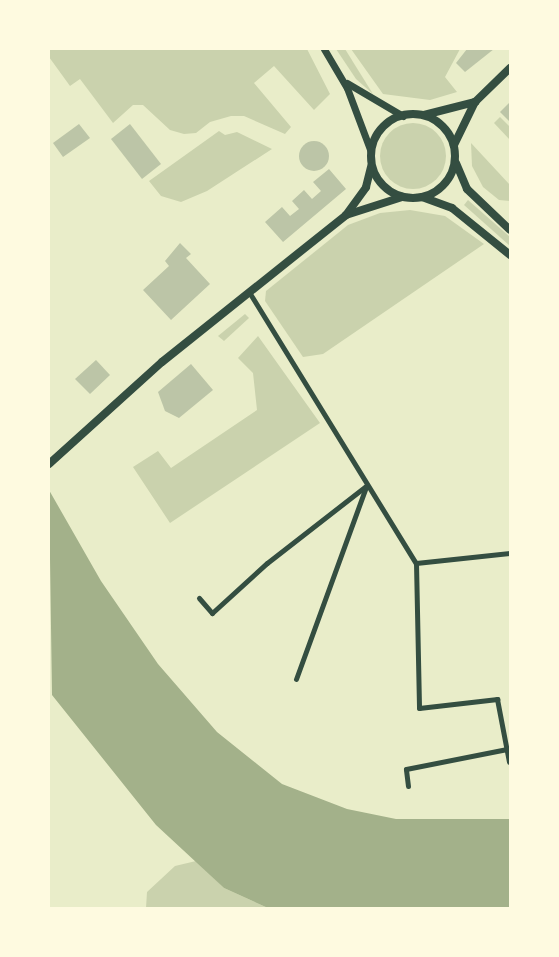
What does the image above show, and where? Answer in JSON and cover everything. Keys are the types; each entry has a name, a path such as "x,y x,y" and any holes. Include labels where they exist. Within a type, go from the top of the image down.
{"main road":[{"path":"49,464 249,292 346,215 366,187 372,167 371,152 344,82 324,49"},
{"path":"420,197 447,182 454,155 454,146 475,102 510,68"},
{"path":"344,82 403,116"},
{"path":"371,152 380,130 403,116 421,115 475,102"},
{"path":"421,115 445,128 454,146"},
{"path":"454,155 467,189 510,230"},
{"path":"372,167 381,183 402,197"},
{"path":"346,215 402,197 420,197 452,208 510,255"}],"street":[{"path":"249,292 305,377 366,486 416,563 419,708 497,699 509,762"},
{"path":"199,598 212,613 267,563 366,486"},
{"path":"296,679 366,486"},
{"path":"416,563 510,553"},
{"path":"408,786 406,769 506,749"}],"shaded area":[{"path":"49,49 307,49 330,94 314,110 274,66 254,83 291,127 285,134 244,116 231,116 210,122 196,133 184,134 170,130 143,105 133,105 113,123 80,79 70,86 49,57"},
{"path":"336,49 345,49 373,94 356,79"},
{"path":"351,49 460,49 445,77 457,92 430,100 383,94"},
{"path":"500,117 510,127 510,140 494,123"},
{"path":"406,123 420,123 432,128 441,137 446,149 444,169 437,180 420,189 406,189 394,184 385,175 380,163 380,149 385,137 394,128"},
{"path":"219,131 225,135 237,132 272,149 207,191 181,202 161,196 149,181"},
{"path":"471,143 510,185 510,201 499,200 483,187 472,166"},
{"path":"468,200 510,237 510,246 464,205"},
{"path":"410,210 445,216 484,244 323,354 303,357 265,301 266,291 348,225 380,213"},
{"path":"245,314 249,318 224,341 218,336"},
{"path":"258,336 320,423 170,523 133,467 158,451 171,468 257,410 253,373 238,358"},
{"path":"49,490 101,581 158,664 217,732 282,784 347,809 396,819 510,819 510,908 268,908 224,888 156,825 52,695"},
{"path":"196,861 224,888 268,908 146,908 147,892 175,866"}],"building":[{"path":"467,49 494,49 465,72 456,63"},
{"path":"510,102 510,122 500,112"},
{"path":"79,124 90,138 63,157 53,143"},
{"path":"130,124 161,164 142,179 111,139"},
{"path":"314,141 325,145 329,156 325,167 314,171 303,167 299,156 303,145"},
{"path":"329,169 346,189 283,242 265,222 282,207 290,216 299,209 292,201 304,190 312,199 321,191 313,182"},
{"path":"180,243 191,254 186,258 210,284 171,320 143,290 169,266 165,261"},
{"path":"96,360 110,375 90,394 75,379"},
{"path":"191,364 213,390 179,418 165,411 158,392"}]}
